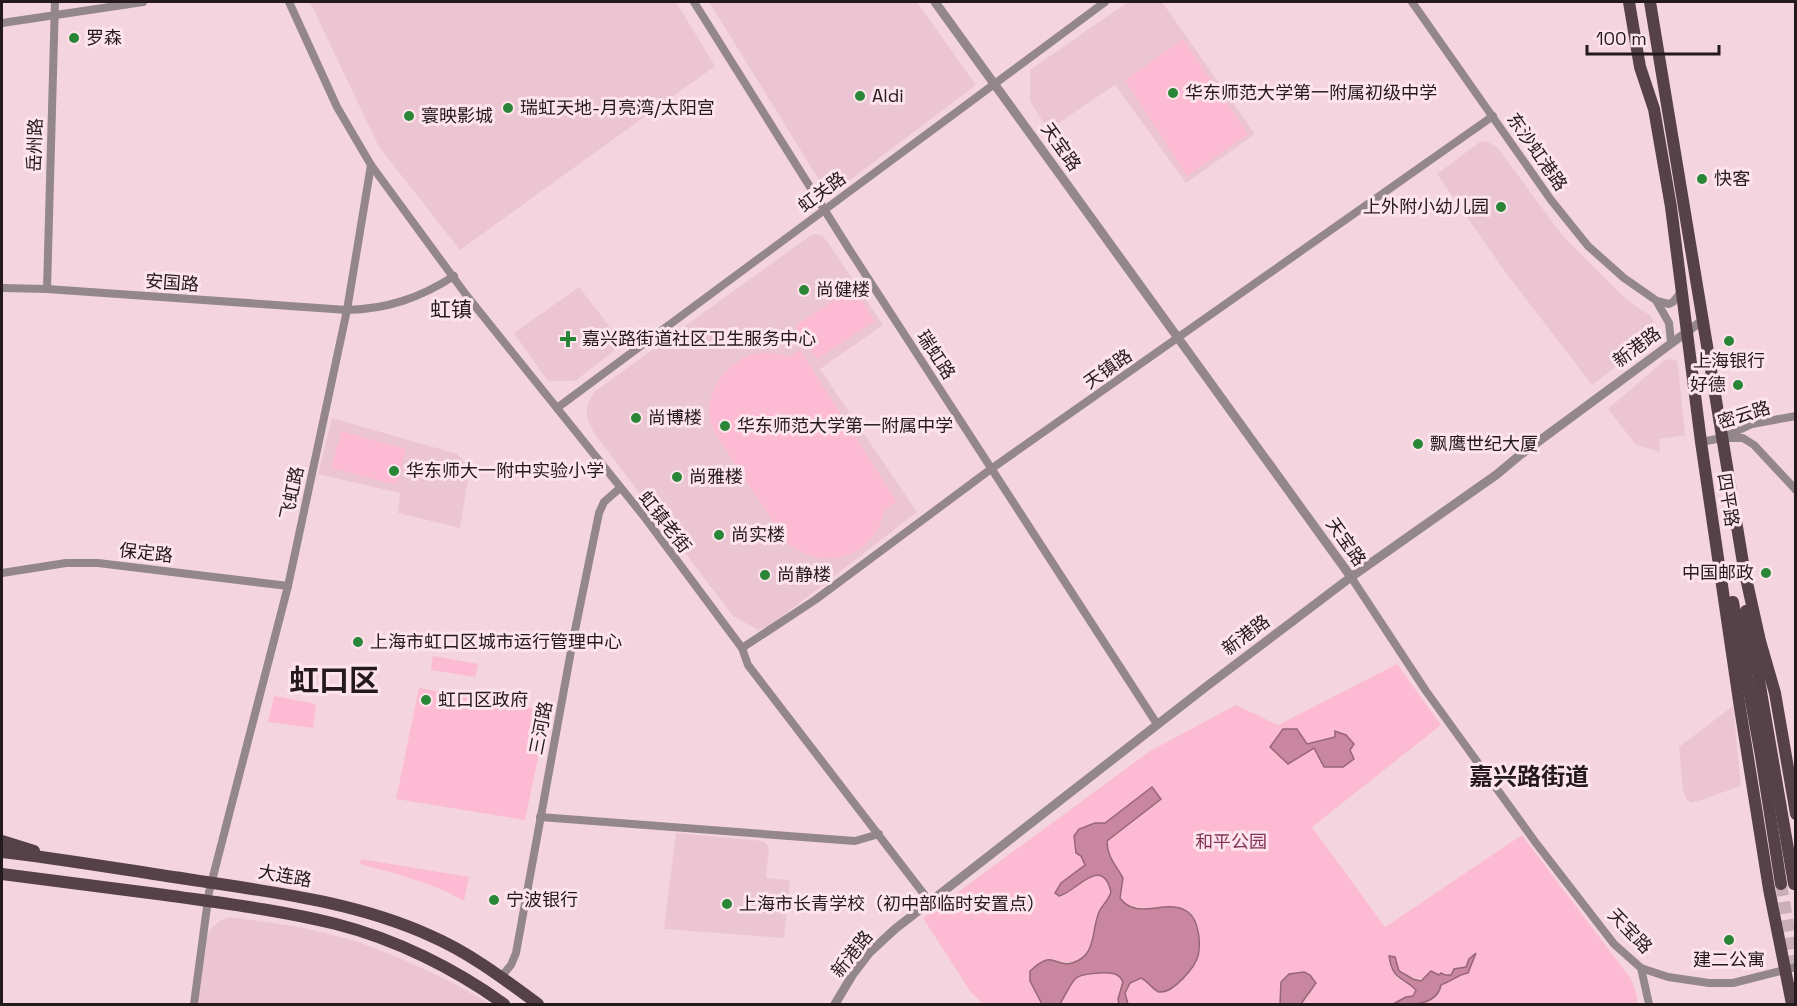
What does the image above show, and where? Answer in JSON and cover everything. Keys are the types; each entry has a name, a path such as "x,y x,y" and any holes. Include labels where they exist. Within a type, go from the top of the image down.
{"main road":[{"name":"四平路","path":"1629,2 1640,67 1654,109 1671,207 1701,442 1740,708 1769,889 1791,968 1792,1005"},
{"name":"四平路","path":"1650,2 1744,569 1760,641 1775,693 1796,814"},
{"path":"1744,569 1750,641 1758,674 1794,884"},
{"path":"1722,580 1733,605 1761,756 1781,884"},
{"path":"2,841 54,860"},
{"name":"大连路","path":"2,852 306,897 367,914 431,936 464,952 538,1005"},
{"name":"大连路","path":"2,874 208,901 336,924 391,942 446,969 485,991 504,1005"}],"street":[{"name":"岳州路","path":"47,289 55,2"},
{"path":"2,23 143,2"},
{"path":"289,2 337,107 371,165"},
{"name":"瑞虹路","path":"694,2 824,209 1157,724"},
{"name":"天宝路","path":"935,2 1351,577 1426,691 1536,843 1614,944 1641,968 1668,977 1709,984 1733,983 1791,968"},
{"name":"虹关路","path":"557,408 1105,2"},
{"name":"东沙虹港路","path":"1412,2 1551,200 1581,238 1602,259 1657,301 1669,323 1671,342"},
{"name":"天镇路","path":"742,648 815,600 991,469 1493,116"},
{"name":"虹镇老街","path":"371,165 453,276 646,519 742,648 748,665 930,902"},
{"name":"飞虹路","path":"194,1005 211,883 288,586 371,165"},
{"name":"安国路","path":"2,288 365,310 401,303 434,289 453,276"},
{"path":"1657,301 1668,304 1673,302 1682,291"},
{"name":"新港路","path":"835,1005 853,974 869,953 930,902 1157,724 1351,577 1496,475 1703,320"},
{"name":"密云路","path":"1701,442 1722,438 1752,424 1796,417"},
{"path":"1722,438 1743,438 1754,445 1796,490"},
{"name":"三河路","path":"501,977 511,965 516,953 573,640 599,513 604,502 620,488"},
{"name":"保定路","path":"2,573 66,563 98,563 288,586"},
{"path":"540,817 855,841 879,834"},
{"path":"1641,968 1649,1005"}],"shaded area":[{"name":"瑞虹天地-月亮湾/太阳宫","path":"310,2 676,2 715,66 460,250 379,147"},
{"path":"709,2 917,2 976,85 829,196"},
{"name":"华东师范大学第一附属初级中学","path":"1128,2 1162,2 1255,134 1186,183 1115,85 1048,130 1030,101 1030,70"},
{"path":"1486,141 1497,147 1562,235 1627,300 1651,316 1655,333 1650,340 1592,385 1506,273 1437,174 1480,142"},
{"name":"华东师范大学第一附属中学","path":"816,234 827,241 883,325 820,369 917,512 771,625 758,630 733,616 594,433 587,418 587,405 594,392 811,235"},
{"name":"嘉兴路街道社区卫生服务中心","path":"579,287 623,344 575,381 548,381 514,333"},
{"path":"1665,360 1677,361 1678,365 1685,435 1659,439 1660,452 1636,445 1608,409"},
{"name":"华东师大一附中实验小学","path":"332,418 457,454 470,468 460,528 398,513 400,493 318,474"},
{"path":"1733,706 1741,786 1692,803 1686,799 1683,789 1679,747"},
{"path":"1283,729 1297,729 1307,744 1335,737 1335,731 1346,735 1354,744 1350,750 1354,759 1343,767 1324,767 1314,748 1288,764 1270,747"},
{"path":"1152,787 1161,799 1107,841 1107,847 1123,878 1120,898 1127,905 1144,909 1180,908 1192,916 1199,939 1196,961 1183,979 1165,991 1157,991 1141,978 1130,983 1125,993 1128,1004 1119,1004 1118,999 1123,982 1120,978 1117,975 1102,973 1083,975 1075,979 1060,1004 1042,1004 1030,981 1030,971 1044,961 1053,960 1066,964 1080,960 1086,955 1092,942 1099,912 1111,892 1107,881 1101,876 1095,876 1065,894 1059,896 1055,893 1061,883 1085,865 1081,856 1076,853 1074,836 1079,829 1095,823 1105,823"},
{"name":"上海市长青学校（初中部临时安置点）","path":"676,833 763,841 769,847 766,878 790,880 784,938 664,929"},
{"path":"230,917 300,927 356,941 447,980 491,1004 197,1004 206,938 211,928 221,920"},
{"path":"1476,953 1468,973 1441,985 1429,1001 1415,1004 1393,1004 1413,996 1416,990 1395,974 1389,956 1395,957 1399,971 1421,981 1431,971 1439,975 1441,973 1451,975 1454,969 1466,967 1469,959"},
{"path":"1304,972 1310,975 1316,983 1301,1004 1280,1004 1281,982 1289,974"}],"green space":[{"path":"1183,39 1248,134 1187,176 1125,80"},
{"path":"853,287 875,321 817,359 795,326"},
{"path":"800,350 897,502 885,510 879,527 870,540 858,550 845,556 816,557 801,552 786,542 715,433 710,420 710,403 713,392 718,381 734,364 754,354 769,353 790,357"},
{"path":"341,431 406,449 396,485 331,468"},
{"path":"433,656 478,664 475,677 431,670"},
{"name":"和平公园","path":"1397,664 1441,725 1312,827 1385,927 1522,835 1631,979 1637,996 1637,1004 1411,1004 1433,999 1441,985 1468,973 1466,967 1454,969 1451,975 1419,979 1399,971 1395,957 1397,978 1410,984 1416,990 1414,996 1406,997 1393,1004 1301,1004 1309,996 1281,982 1280,1004 1128,1004 1125,993 1130,983 1141,978 1155,989 1179,983 1195,961 1198,950 1195,920 1189,912 1171,907 1138,908 1128,905 1120,898 1122,875 1111,860 1107,841 1161,800 1152,787 1105,823 1095,823 1081,856 1085,865 1061,883 1063,896 1082,881 1096,876 1103,877 1108,882 1111,892 1095,924 1094,940 1088,953 1072,962 1053,959 1030,981 1042,1004 983,1004 970,991 923,918 1150,751 1236,705 1278,725"},
{"path":"419,688 548,711 525,820 396,799"},
{"path":"274,696 316,704 313,728 268,722"},
{"path":"361,859 469,877 464,901 426,884 360,864"},
{"path":"1087,972 1116,975 1123,982 1118,999 1119,1004 1060,1004 1076,976"}],"tunnel":[{"path":"1781,884 1796,969"}],"place":[{"name":"罗森","path":"74,38"},
{"name":"华东师范大学第一附属初级中学","path":"1173,93"},
{"name":"Aldi","path":"860,96"},
{"name":"瑞虹天地-月亮湾/太阳宫","path":"508,108"},
{"name":"寰映影城","path":"409,116"},
{"name":"快客","path":"1702,179"},
{"name":"上外附小幼儿园","path":"1501,207"},
{"name":"尚健楼","path":"804,290"},
{"name":"嘉兴路街道社区卫生服务中心","path":"568,339"},
{"name":"上海银行","path":"1729,341"},
{"name":"好德","path":"1738,385"},
{"name":"尚博楼","path":"636,418"},
{"name":"华东师范大学第一附属中学","path":"725,426"},
{"name":"飘鹰世纪大厦","path":"1418,444"},
{"name":"华东师大一附中实验小学","path":"394,471"},
{"name":"尚雅楼","path":"677,477"},
{"name":"尚实楼","path":"719,535"},
{"name":"中国邮政","path":"1766,573"},
{"name":"尚静楼","path":"765,575"},
{"name":"上海市虹口区城市运行管理中心","path":"358,642"},
{"name":"虹口区政府","path":"426,700"},
{"name":"宁波银行","path":"494,900"},
{"name":"上海市长青学校（初中部临时安置点）","path":"727,904"},
{"name":"建二公寓","path":"1729,940"}],"district":[{"name":"虹镇","path":"451,310"},
{"name":"虹口区","path":"334,681"},
{"name":"嘉兴路街道","path":"1529,777"}]}
